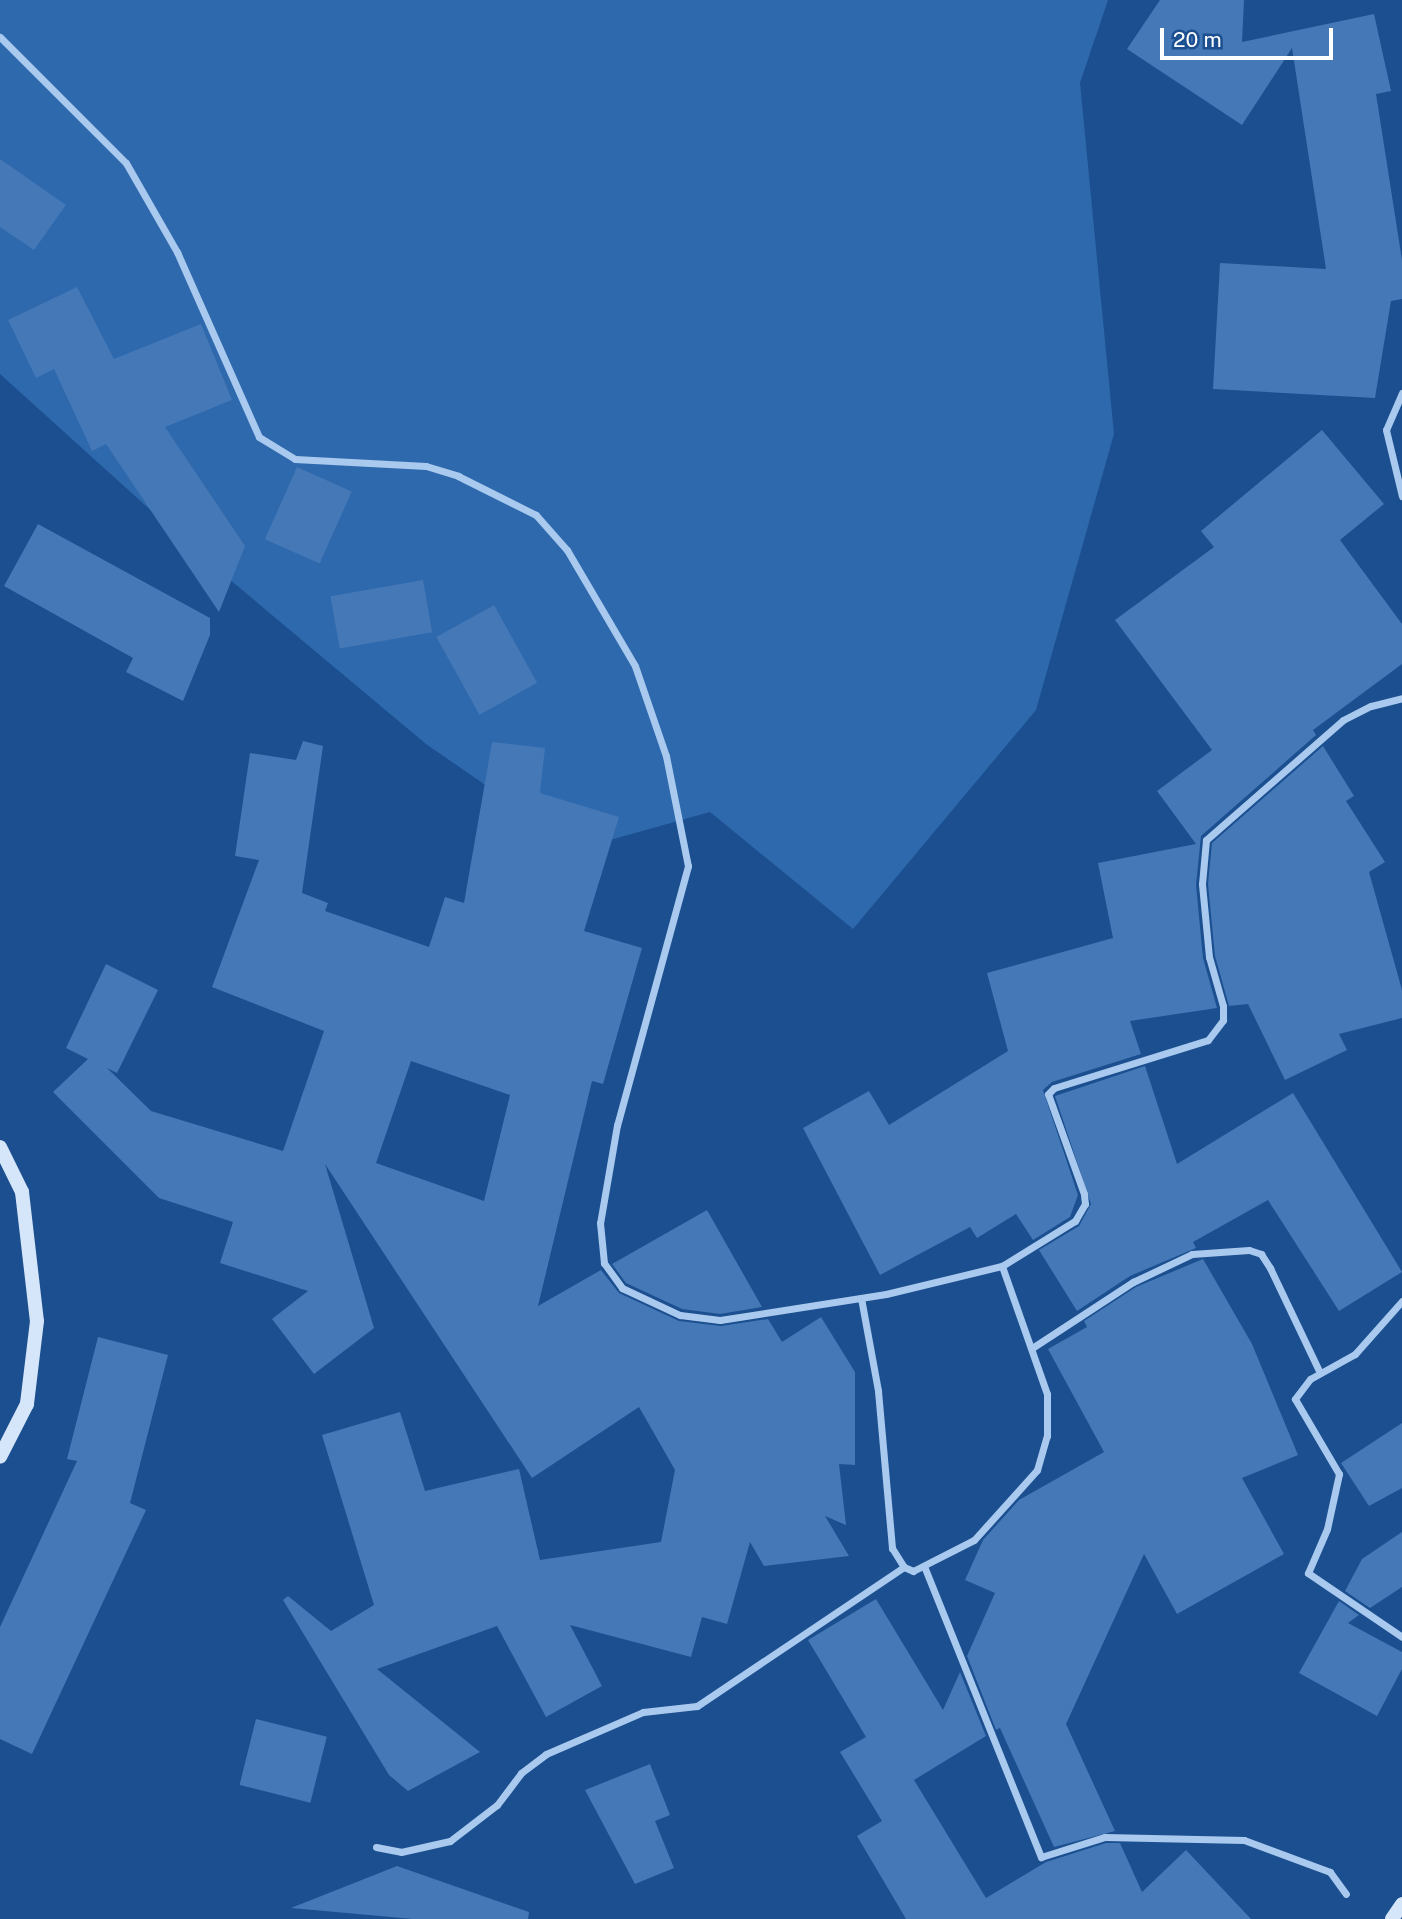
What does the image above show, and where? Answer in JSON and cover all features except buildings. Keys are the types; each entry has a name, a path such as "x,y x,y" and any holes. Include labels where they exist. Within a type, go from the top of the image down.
{"street":[{"path":"0,37 126,163 177,252 259,437 295,459 426,466 458,476 536,515 566,550 635,666 666,756 688,866 617,1125 600,1223 601,1248 610,1276 622,1288 680,1315 720,1320 861,1298 1002,1266 1075,1221 1085,1204 1048,1094 1054,1088 1209,1040 1219,1030 1223,1006 1209,957 1202,884 1206,840 1343,720 1371,705 1402,698"},
{"path":"1402,393 1386,430 1402,496"},
{"path":"0,1147 22,1192 37,1321 27,1404 0,1457"},
{"path":"1032,1348 1133,1282 1192,1254 1250,1250 1261,1254 1270,1268 1320,1373"},
{"path":"861,1298 877,1391 892,1548 904,1567 913,1571 974,1541 1037,1470 1047,1436 1048,1394 1002,1266"},
{"path":"1402,1301 1355,1354 1320,1373 1295,1399 1339,1474 1327,1529 1308,1573 1402,1637"},
{"path":"924,1566 1041,1857 1105,1837 1244,1840 1330,1872 1346,1894"},
{"path":"376,1847 401,1852 450,1841 497,1805 521,1773 547,1754 643,1712 697,1706 904,1567"},
{"path":"1392,1919 1402,1904"}],"shaded area":[{"path":"0,0 1108,0 1080,83 1114,434 1036,710 853,929 710,812 578,849 426,744 198,553 0,374"}]}
